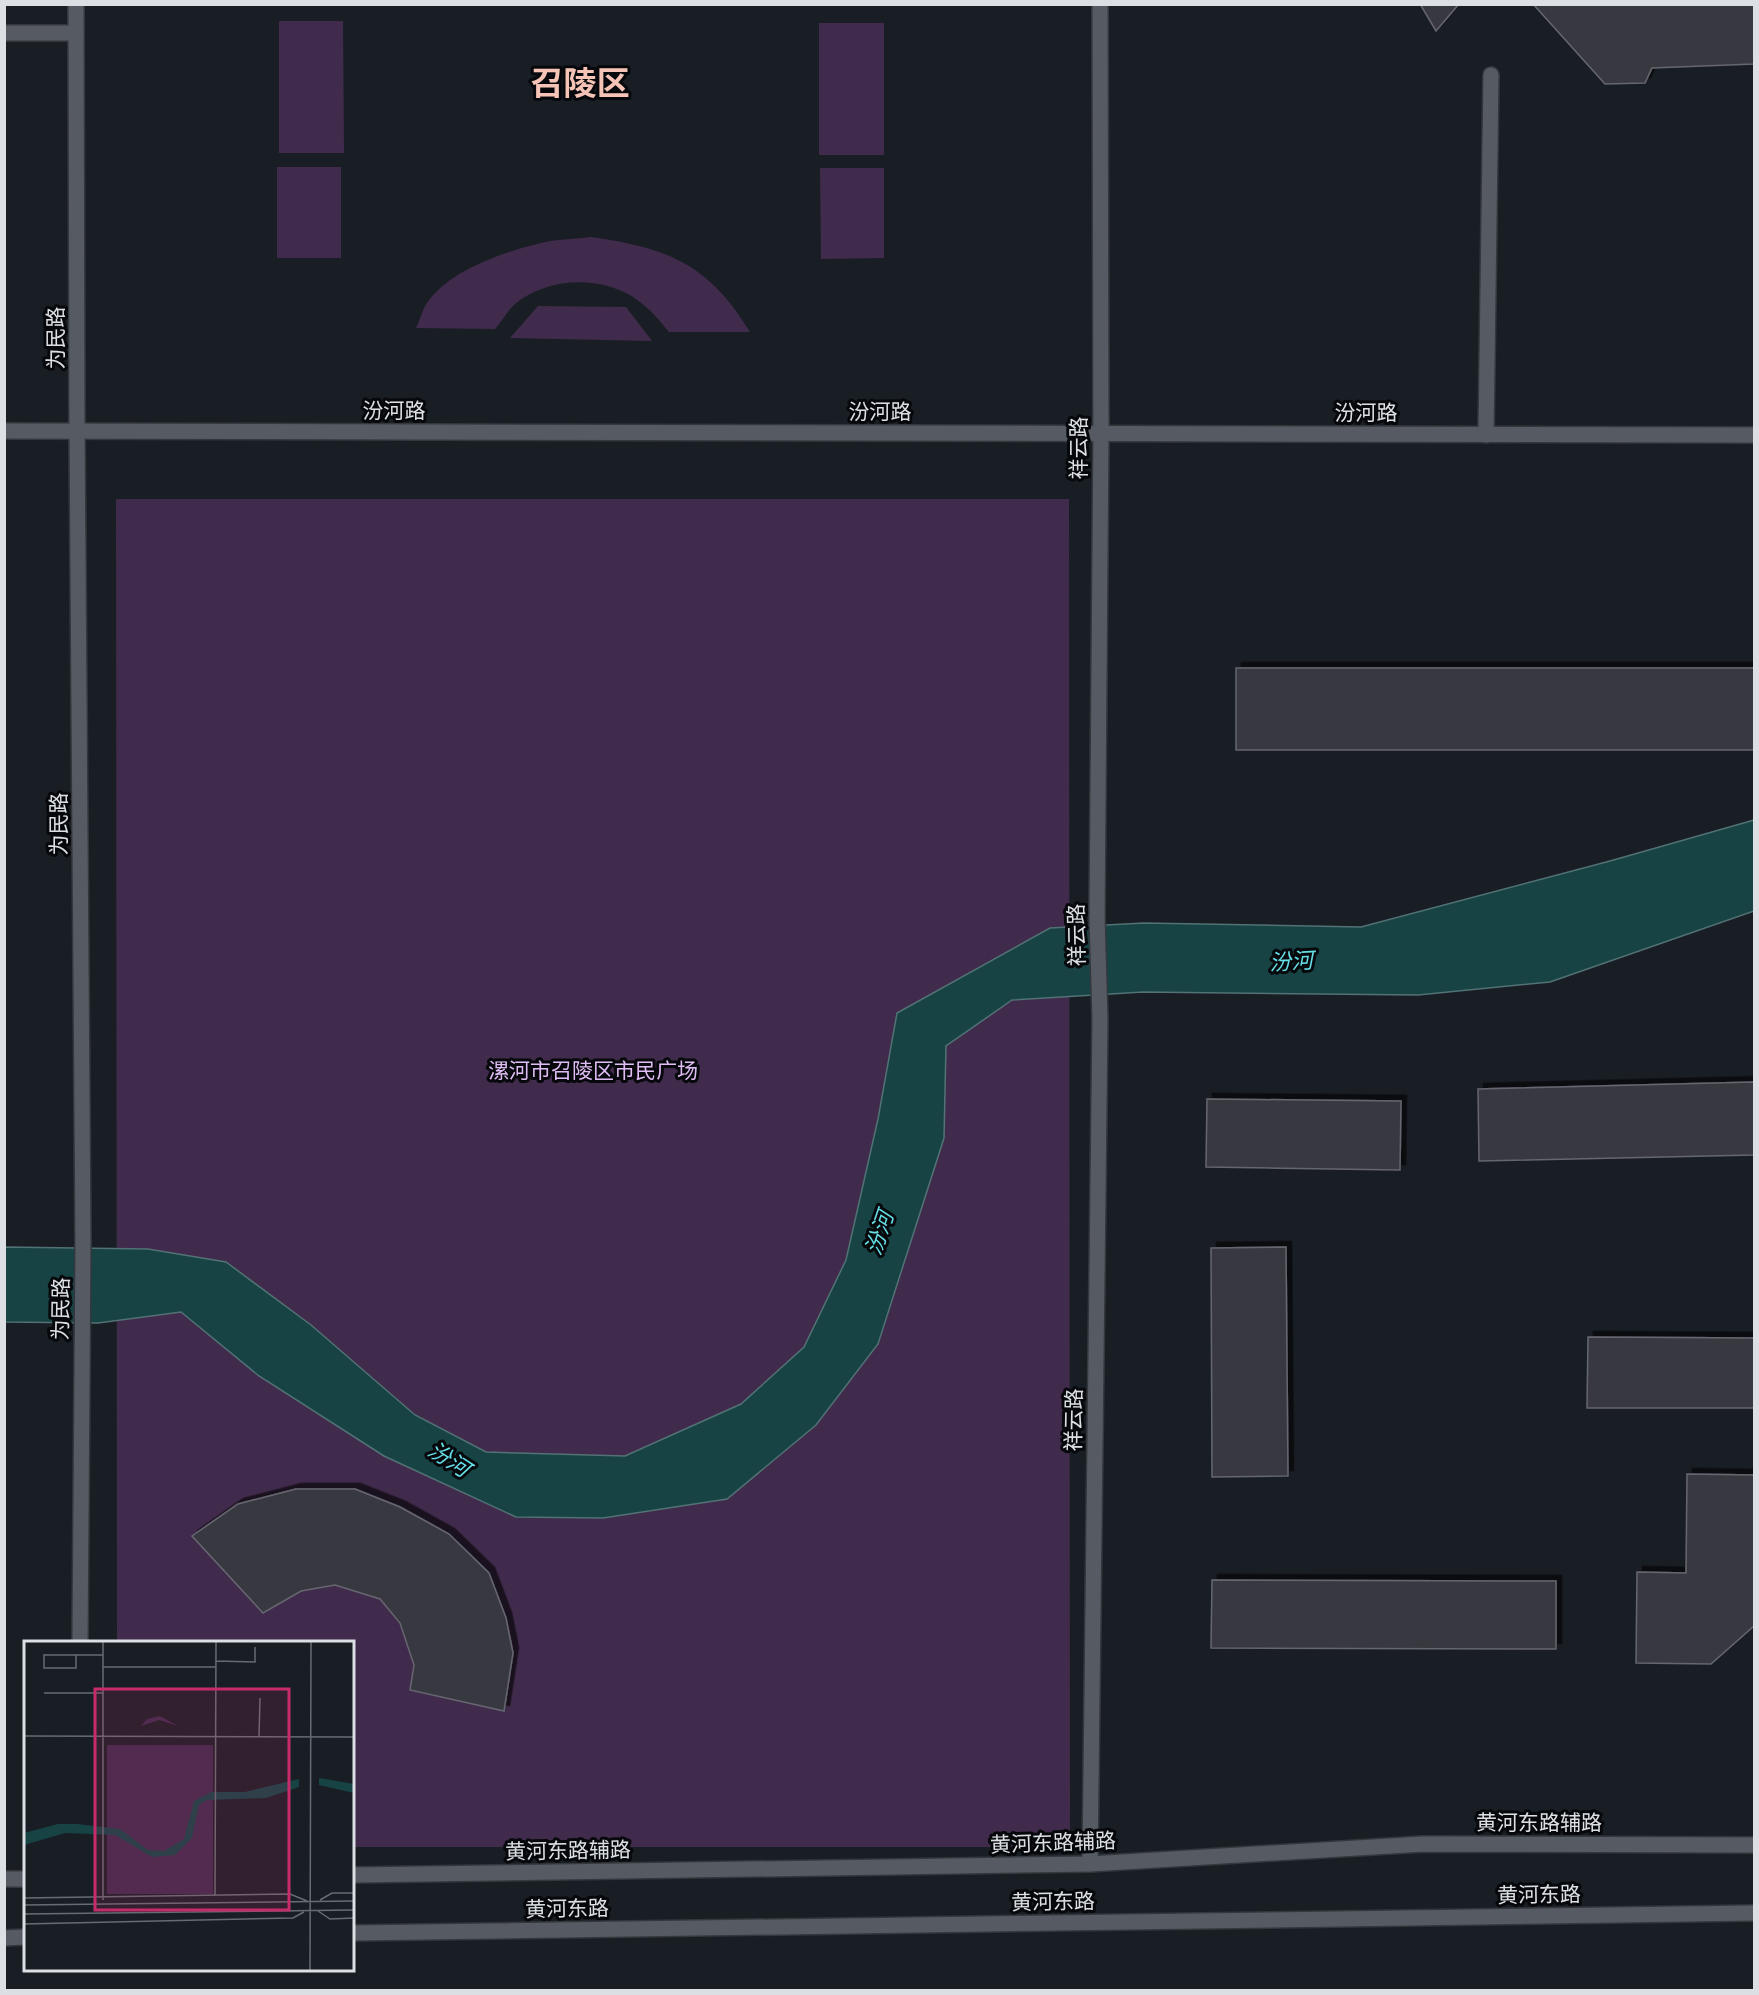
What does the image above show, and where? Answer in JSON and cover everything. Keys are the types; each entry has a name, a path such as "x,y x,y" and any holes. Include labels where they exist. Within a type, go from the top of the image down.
{"street":[{"name":"为民路","path":"76,4 83,1242 80,1641"},
{"name":"祥云路","path":"1090,1864 1100,1019 1097,916 1101,434 1100,4"},
{"path":"4,33 76,33"},
{"path":"1486,435 1491,75"},
{"name":"汾河路","path":"4,430 1755,435"},
{"name":"黄河东路辅路","path":"354,1875 1090,1864 1423,1844 1755,1845"},
{"path":"4,1879 24,1879"},
{"name":"黄河东路","path":"354,1933 1755,1913"},
{"path":"4,1938 24,1937"}],"green space":[{"path":"279,21 343,21 344,153 279,153"},
{"path":"819,23 884,23 884,155 819,155"},
{"path":"277,167 341,167 341,258 277,258"},
{"path":"820,168 884,168 884,258 821,259"},
{"path":"591,237 642,247 683,263 718,290 750,332 669,332 648,309 626,293 594,283 578,282 544,288 529,295 512,306 495,329 416,328 425,306 437,291 464,271 497,256 530,246 551,241"},
{"path":"538,306 626,307 652,341 510,338"},
{"name":"漯河市召陵区市民广场","path":"116,499 1069,499 1070,1847 354,1847 354,1641 117,1641"}],"water":[{"name":"汾河","path":"1754,820 1754,911 1550,982 1418,995 1143,992 1012,1000 946,1046 944,1138 878,1344 816,1425 727,1499 603,1518 516,1517 384,1456 259,1376 181,1312 98,1323 5,1322 5,1247 148,1249 226,1262 311,1325 415,1415 486,1452 625,1456 741,1404 804,1347 846,1260 878,1119 897,1013 1050,928 1144,923 1361,927"}],"building":[{"path":"1420,4 1459,4 1436,31"},
{"path":"1533,4 1754,4 1754,64 1652,68 1645,83 1605,84"},
{"path":"1236,668 1754,668 1754,750 1236,750"},
{"path":"1754,1082 1754,1155 1479,1161 1478,1089"},
{"path":"1207,1099 1401,1101 1400,1170 1206,1167"},
{"path":"1286,1247 1288,1476 1212,1477 1211,1248"},
{"path":"1588,1337 1754,1338 1754,1408 1587,1408"},
{"path":"1687,1474 1754,1475 1754,1626 1711,1664 1636,1663 1637,1572 1686,1573"},
{"path":"296,1489 355,1489 400,1507 449,1534 489,1573 506,1618 513,1653 504,1711 410,1690 414,1665 400,1623 380,1599 335,1585 301,1591 263,1613 192,1536 238,1504"},
{"path":"1212,1580 1556,1581 1556,1649 1211,1648"}],"district":[{"name":"召陵区","path":"580,83"}]}
